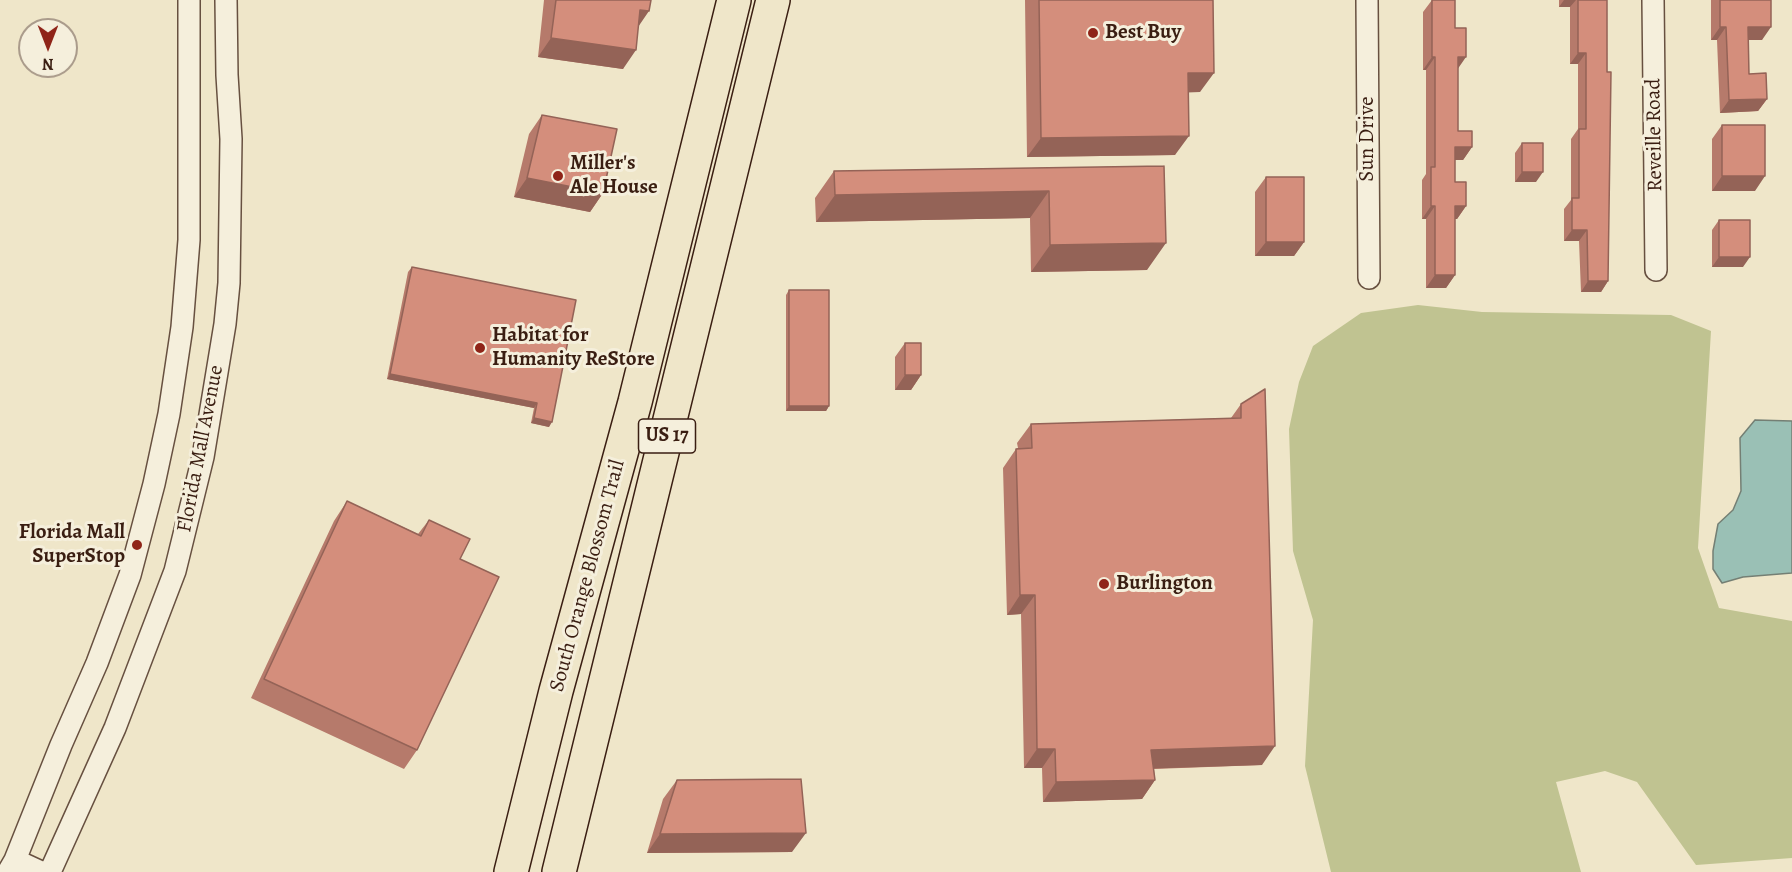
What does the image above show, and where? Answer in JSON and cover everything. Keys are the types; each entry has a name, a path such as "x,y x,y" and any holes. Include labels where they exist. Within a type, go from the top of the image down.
{"main road":[{"name":"South Orange Blossom Trail","path":"511,872 556,691 635,402 734,0"},
{"name":"South Orange Blossom Trail","path":"559,872 773,0"}],"street":[{"name":"Florida Mall Avenue","path":"12,866 97,663 130,575 154,484 169,414 182,327 189,240 189,0"},
{"name":"Florida Mall Avenue","path":"50,872 115,728 175,571 203,457 225,324 229,283 231,139 226,0"},
{"name":"Sun Drive","path":"1367,0 1369,278"},
{"name":"Reveille Road","path":"1653,0 1656,270"},
{"path":"12,866 41,872"}],"green space":[{"path":"1418,305 1482,312 1671,315 1711,331 1698,548 1719,608 1792,621 1792,858 1696,865 1637,782 1605,771 1556,782 1581,872 1331,872 1305,766 1313,620 1293,551 1289,429 1299,382 1313,346 1361,313"}],"water":[{"path":"1755,420 1792,421 1792,573 1743,577 1722,583 1713,569 1713,551 1718,524 1733,510 1741,491 1740,438"}],"building":[{"path":"556,0 651,0 649,11 640,10 636,50 551,38"},
{"path":"1039,0 1213,0 1214,73 1188,73 1189,136 1041,138"},
{"path":"1432,0 1455,0 1455,28 1466,28 1466,57 1458,57 1458,131 1472,131 1472,147 1455,147 1455,182 1466,182 1466,206 1455,206 1455,275 1435,275 1435,206 1431,206 1431,167 1435,167 1435,57 1432,57"},
{"path":"1578,0 1607,0 1607,72 1611,72 1608,281 1588,281 1587,230 1572,230 1572,198 1579,198 1579,129 1586,129 1586,53 1578,53"},
{"path":"1720,0 1771,0 1771,27 1748,27 1749,74 1766,73 1767,99 1729,100 1726,27 1720,27"},
{"path":"542,115 617,129 603,193 527,178"},
{"path":"1722,125 1765,125 1765,176 1722,176"},
{"path":"1522,143 1543,143 1543,172 1522,172"},
{"path":"1164,166 1166,243 1050,245 1049,191 835,195 834,171"},
{"path":"1266,177 1304,177 1304,242 1266,242"},
{"path":"1719,220 1750,220 1750,257 1719,257"},
{"path":"412,267 576,300 552,422 534,418 537,403 390,374"},
{"path":"789,290 829,290 829,406 789,406"},
{"path":"905,343 921,343 921,375 905,375"},
{"path":"1265,389 1275,746 1151,750 1155,780 1056,782 1055,749 1037,749 1035,595 1020,595 1016,449 1032,448 1031,424 1241,418 1241,404"},
{"path":"347,501 421,536 429,520 470,539 460,559 499,577 417,750 264,679"},
{"path":"801,779 806,833 660,834 677,780"}],"place":[{"name":"Best Buy","path":"1093,33"},
{"name":"Miller's Ale House","path":"558,176"},
{"name":"Habitat for Humanity ReStore","path":"480,348"},
{"name":"Florida Mall SuperStop","path":"137,545"},
{"name":"Burlington","path":"1104,584"}]}
